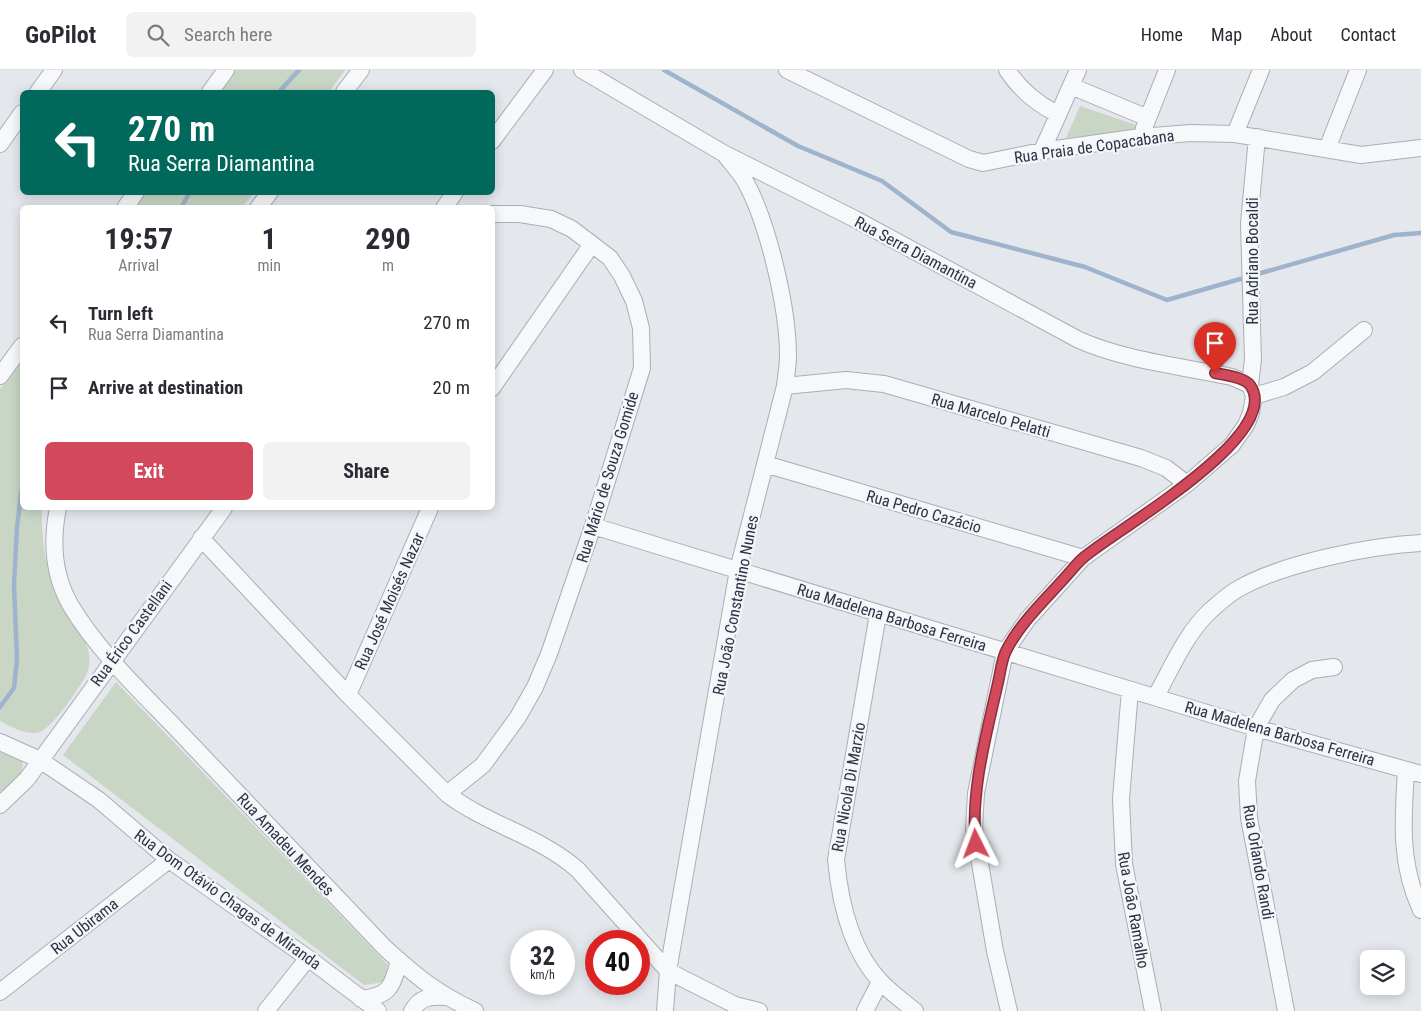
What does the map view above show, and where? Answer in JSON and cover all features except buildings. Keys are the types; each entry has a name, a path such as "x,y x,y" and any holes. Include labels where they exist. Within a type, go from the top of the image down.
{"street":[{"path":"39,90 54,70"},
{"path":"211,90 226,70"},
{"path":"346,90 361,70"},
{"path":"495,137 545,70"},
{"name":"Rua Serra Diamantina","path":"582,70 723,153 855,219 1079,340 1097,348 1138,358 1232,377 1253,395"},
{"name":"Rua Praia de Copacabana","path":"787,70 969,159 983,163 1042,151 1140,137 1191,133 1235,134 1361,155 1421,148"},
{"path":"1007,70 1012,78 1038,104 1057,114"},
{"path":"1042,151 1078,70"},
{"path":"1140,137 1167,70"},
{"path":"1235,134 1261,70"},
{"path":"1327,149 1358,70"},
{"path":"1071,86 1148,118"},
{"path":"0,144 20,116"},
{"name":"Rua Adriano Bocaldi","path":"1005,652 1027,620 1083,558 1187,484 1232,445 1246,425 1253,395 1249,224 1257,137"},
{"name":"Rua João Constantino Nunes","path":"665,1011 668,970 738,570 785,386 788,356 784,313 772,258 759,213 744,180 723,153"},
{"name":"Rua Mário de Souza Gomide","path":"447,794 483,765 518,717 535,686 549,654 593,526 642,368 641,328 634,301 622,276 610,258 572,229 551,219 520,214 495,214"},
{"path":"495,384 592,244"},
{"path":"1253,395 1284,387 1313,372 1364,330"},
{"path":"0,376 20,349"},
{"name":"Rua Marcelo Pelatti","path":"785,386 846,380 884,384 1141,458 1166,468 1187,484"},
{"name":"Rua Pedro Cazácio","path":"765,464 1083,558"},
{"name":"Rua Amadeu Mendes","path":"58,510 53,544 55,566 72,606 112,660 385,948 415,976 445,997 475,1011"},
{"name":"Rua Érico Castellani","path":"0,805 27,779 222,510"},
{"name":"Rua José Moisés Nazar","path":"348,695 429,510"},
{"name":"Rua Madelena Barbosa Ferreira","path":"593,526 1256,728 1414,772"},
{"path":"201,538 348,695 447,794 465,808 486,820 551,849 566,859 668,970 735,1005 759,1011"},
{"path":"1156,696 1185,643 1210,611 1237,589 1262,578 1307,563 1368,549 1421,543"},
{"name":"Rua Nicola Di Marzio","path":"878,614 836,860 839,888 857,946 870,970 880,982 915,1011"},
{"path":"1005,652 976,792 974,828 1006,1009"},
{"name":"Rua Orlando Randi","path":"1286,1011 1249,818 1247,781 1256,728 1272,700 1293,680 1312,670 1334,667"},
{"name":"Rua João Ramalho","path":"1130,690 1120,799 1124,864 1153,1011"},
{"name":"Rua Dom Otávio Chagas de Miranda","path":"0,742 40,760 99,800 169,860 308,958 378,1011"},
{"path":"1414,772 1403,824 1406,867 1413,893 1421,910"},
{"name":"Rua Ubirama","path":"0,992 169,860"},
{"path":"266,1011 308,958"},
{"path":"361,998 374,997 385,992 393,982 399,961"},
{"path":"866,1011 874,998 880,982"},
{"path":"412,1011 420,1001 427,997 445,997"}],"green space":[{"path":"232,70 345,70 330,90 217,90"},
{"path":"1080,106 1136,125 1134,131 1066,138"},
{"path":"141,195 252,195 244,205 134,205"},
{"path":"20,361 20,510 42,510 42,534 52,584 63,608 84,639 89,659 87,673 66,706 45,729 35,733 19,730 0,721 0,389"},
{"path":"116,682 388,965 385,982 364,985 63,755"},
{"path":"0,743 22,759 23,765 20,775 0,792"}],"waterway":[{"path":"281,90 299,70"},
{"path":"664,70 798,146 882,181 951,232 1085,267 1167,300 1394,235 1421,233"},
{"path":"183,205 188,195"},
{"path":"0,707 14,688 17,659 14,585 20,503"}],"route":[{"path":"976,844 974,828 976,792 1005,652 1027,620 1083,558 1187,484 1232,445 1246,425 1254,403 1254,396 1250,385 1246,382 1215,373"}]}
